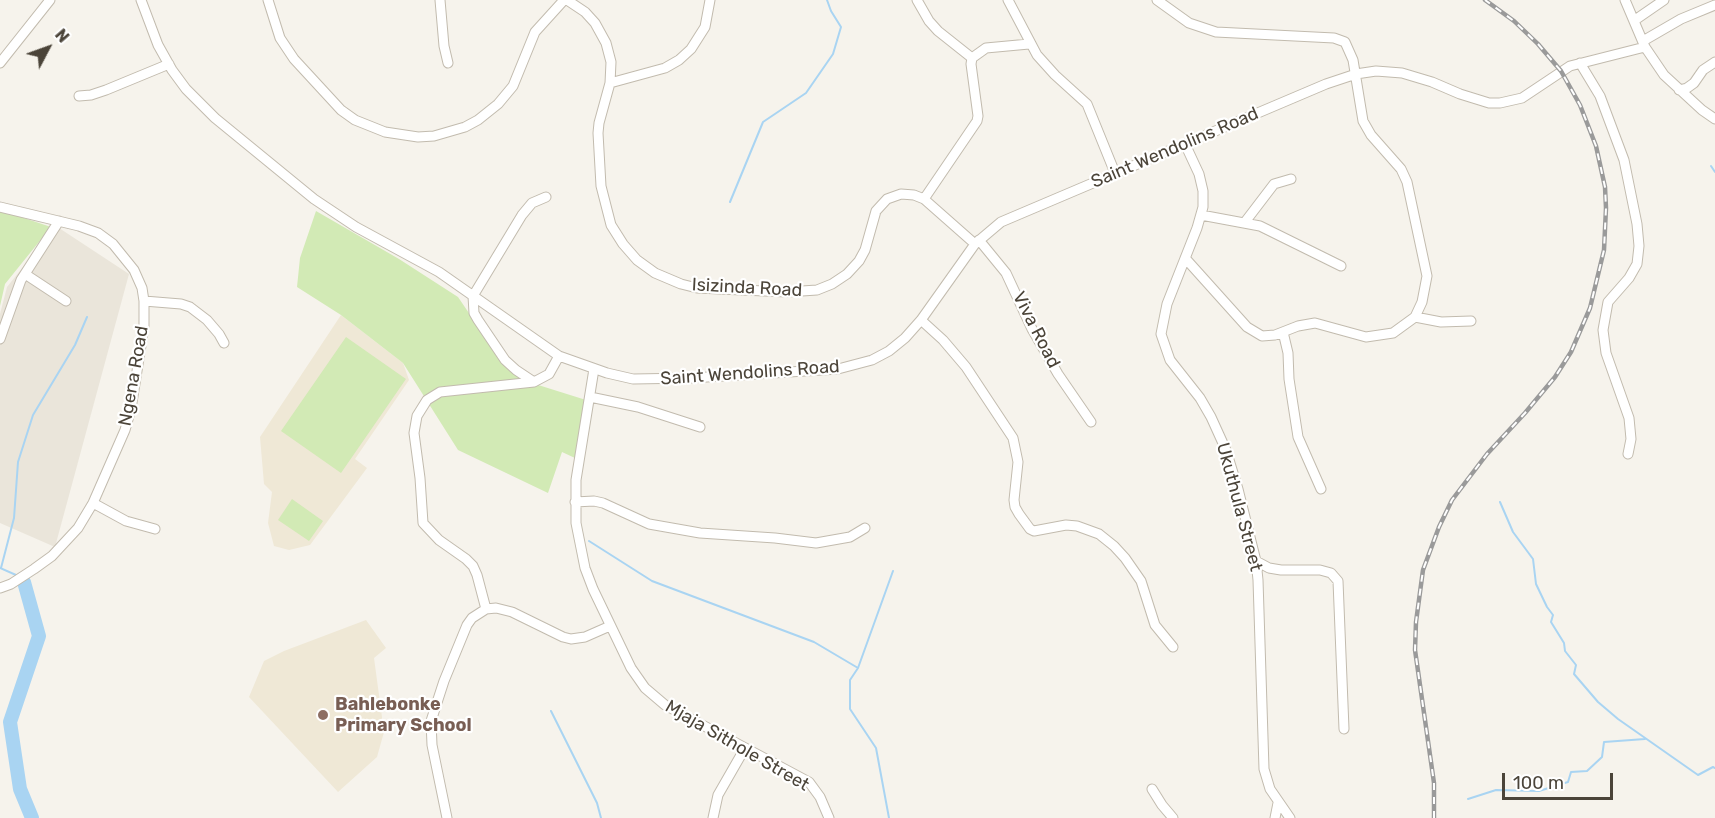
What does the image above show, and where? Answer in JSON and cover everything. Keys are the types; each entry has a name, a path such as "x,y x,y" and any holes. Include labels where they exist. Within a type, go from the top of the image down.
{"street":[{"path":"0,63 50,0"},
{"name":"Saint Wendolins Road","path":"141,0 158,45 186,89 216,118 314,199 356,227 439,272 559,356 594,369 633,379 661,380 838,369 872,360 889,351 921,320 977,242 994,226 1326,84 1356,74 1376,71 1395,72 1418,77 1489,103 1500,103 1522,98 1561,71 1580,63 1644,44 1681,19 1715,5"},
{"path":"268,0 280,38 289,52 341,110 355,120 385,132 418,137 434,136 465,127 498,104 513,86 534,32 566,0"},
{"path":"440,0 444,46 448,63"},
{"name":"Isizinda Road","path":"566,0 585,12 602,33 611,62 610,83 598,133 601,186 611,225 622,244 637,260 655,273 681,284 713,290 787,292 817,290 847,274 859,261 865,250 876,211 887,199 901,194 924,199"},
{"path":"610,83 665,68 680,60 691,49 705,27 710,0"},
{"path":"917,0 928,21 938,32 972,57"},
{"path":"1008,0 1029,44 1046,67 1086,104 1115,173"},
{"path":"1157,0 1189,22 1216,32 1339,39 1349,47 1366,129 1401,169 1410,193 1426,276 1422,302 1415,317 1393,333 1374,337 1356,335 1315,323 1268,337 1255,333 1185,258"},
{"path":"1625,0 1644,44 1664,75 1715,119"},
{"path":"1635,20 1664,0"},
{"path":"977,242 924,199 977,121 972,57 986,48 1029,44"},
{"path":"1679,90 1694,83 1703,70 1715,62"},
{"path":"1580,63 1600,96 1624,160 1637,224 1639,246 1637,264 1629,278 1608,302 1603,330 1606,353 1629,418 1628,454"},
{"path":"79,96 91,96 169,64"},
{"name":"Ukuthula Street","path":"1185,144 1195,164 1202,187 1201,215 1163,317 1161,334 1170,360 1200,398 1219,434 1238,489 1256,561 1260,604 1263,759 1270,789 1290,818"},
{"path":"1245,222 1274,184 1291,179"},
{"path":"534,382 505,360 474,313 472,296 489,272 522,215 532,204 546,197"},
{"name":"Ngena Road","path":"0,207 98,233 113,244 134,270 142,288 144,301 144,327 131,409 125,430 93,503 78,528 52,556 11,584 0,588"},
{"path":"1201,215 1260,226 1341,266"},
{"path":"0,339 25,274 59,221"},
{"name":"Viva Road","path":"977,242 1006,273 1032,329 1058,374 1091,422"},
{"path":"25,274 66,301"},
{"path":"144,301 182,304 190,307 207,320 224,343"},
{"path":"1415,317 1441,322 1471,321"},
{"path":"921,320 943,340 966,367 1013,438 1018,462 1015,507 1030,529 1039,531 1066,525 1077,526 1099,534 1114,546 1132,566 1141,581 1155,625 1173,647"},
{"path":"1283,332 1288,353 1289,379 1298,437 1321,489"},
{"path":"486,609 473,566 439,540 423,523 420,478 414,439 417,416 427,400 446,390 534,382 549,374 559,356"},
{"name":"Mjaja Sithole Street","path":"594,369 576,480 576,523 585,568 610,626 635,675 653,697 665,705 808,782 820,797 829,818"},
{"path":"590,397 638,407 700,427"},
{"path":"575,502 603,503 649,524 700,534 775,538 816,543 850,537 865,528"},
{"path":"93,503 126,521 155,529"},
{"path":"1256,561 1269,568 1281,570 1320,570 1331,573 1338,581 1344,729"},
{"path":"447,818 432,745 431,721 466,626 472,618 486,609 506,610 555,634 571,639 585,637 610,626"},
{"path":"713,818 718,795 745,748"},
{"path":"1152,789 1161,805 1173,818"},
{"path":"1275,818 1278,802"}],"shaded area":[{"path":"56,226 129,274 55,547 0,523 0,314 7,287"},
{"path":"341,315 403,363 409,380 355,459 367,468 310,545 289,550 274,546 268,523 272,492 264,484 260,437"},
{"name":"Bahlebonke Primary School","path":"366,620 386,648 374,658 384,732 377,757 338,792 249,697 264,661 284,651"}],"green space":[{"path":"0,210 51,227 5,284 0,306"},
{"path":"316,211 399,259 458,297 505,366 535,384 586,400 575,458 562,452 548,493 458,450 403,363 341,315 297,287 300,258"},
{"path":"346,337 406,379 341,473 281,431"},
{"path":"292,499 323,521 309,541 278,520"}],"waterway":[{"path":"730,202 763,122 806,93 833,54 841,27 827,0"},
{"path":"1711,166 1715,172"},
{"path":"1,568 14,518 18,462 33,415 75,345 87,317"},
{"path":"1500,502 1513,532 1533,559 1536,584 1553,615 1551,622 1564,643 1565,651 1576,665 1574,674 1598,702 1618,719 1698,775 1715,768"},
{"path":"589,541 652,581 814,642 858,668"},
{"path":"0,568 16,575"},
{"path":"889,818 876,748 850,709 850,680 858,668 893,571"},
{"path":"24,582 39,636 10,722 20,789 32,818"},
{"path":"551,711 597,803 601,818"},
{"path":"1468,799 1496,790 1539,791 1568,782 1571,772 1587,771 1602,757 1604,742 1645,739"}],"railway":[{"path":"1434,818 1434,783 1415,650 1423,570 1452,500 1487,454 1555,377 1571,352 1590,308 1604,250 1605,187 1596,146 1580,105 1561,71 1538,44 1514,21 1485,0"}],"place":[{"name":"Bahlebonke Primary School","path":"323,715"}]}
